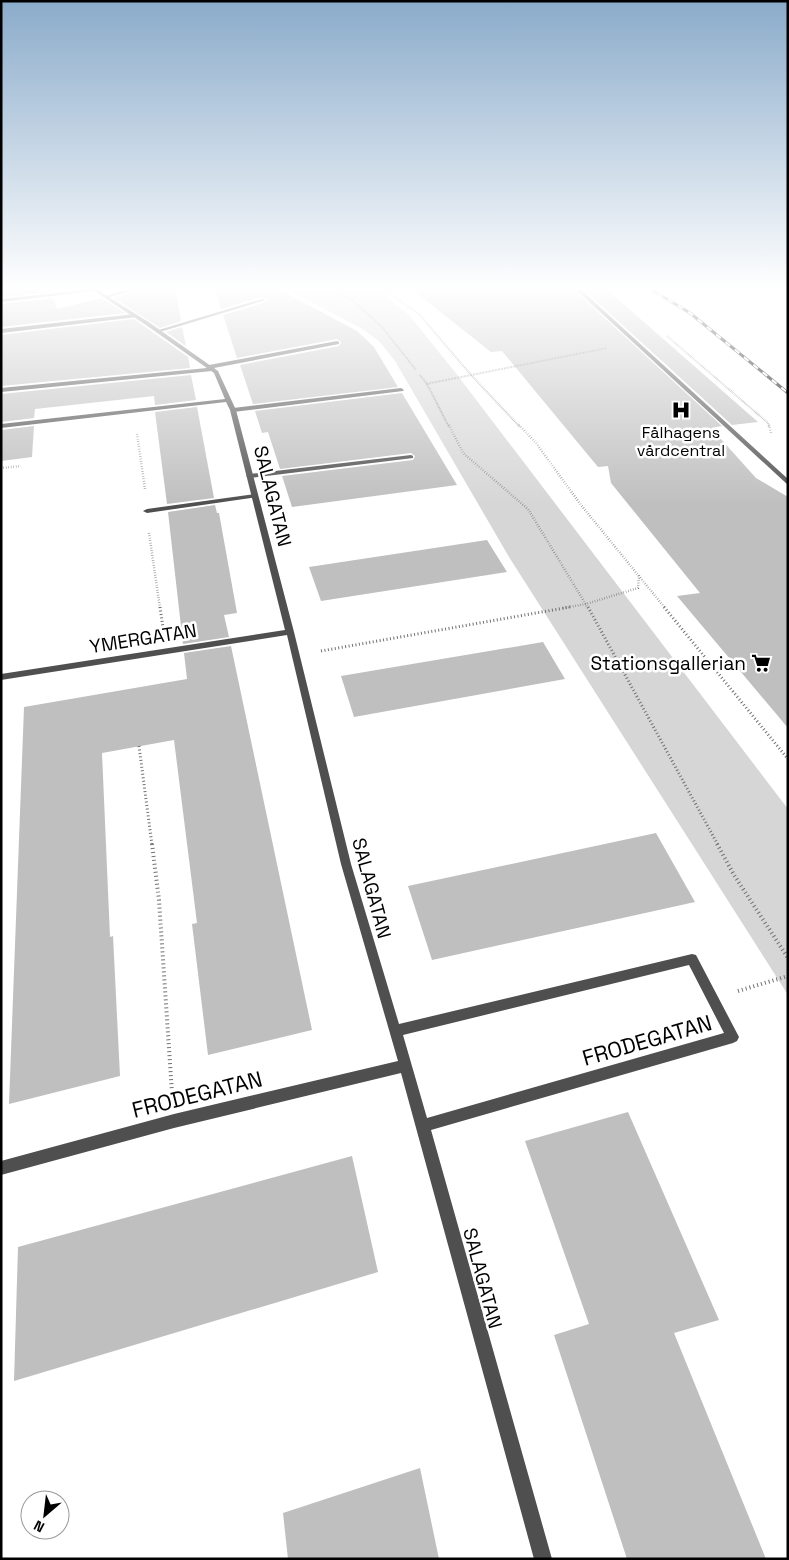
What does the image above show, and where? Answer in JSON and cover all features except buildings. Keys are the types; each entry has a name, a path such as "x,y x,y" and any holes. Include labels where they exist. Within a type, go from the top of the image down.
{"street":[{"name":"SALAGATAN","path":"198,360 216,372 231,405 290,632 346,864 423,1126 543,1559"},
{"path":"1,390 210,368 252,360"},
{"path":"654,360 788,483"},
{"path":"1,426 134,411 231,405 402,390"},
{"path":"249,476 411,457"},
{"path":"147,511 255,496"},
{"name":"YMERGATAN","path":"1,677 290,632"},
{"name":"FRODEGATAN","path":"394,1031 692,959 733,1037 423,1126"},
{"name":"FRODEGATAN","path":"1,1168 174,1121 405,1066"}],"path":[{"path":"408,360 427,384 463,453 528,509 586,604 734,875 788,958"},
{"path":"458,360 536,443 581,505 788,759"},
{"path":"402,390 545,360"},
{"path":"134,411 145,492"},
{"path":"1,468 21,466"},
{"path":"148,528 167,651"},
{"path":"290,632 319,651 586,604 638,588 639,574"},
{"path":"139,746 159,900 174,1121"},
{"path":"713,999 788,976"}],"shaded area":[{"path":"394,360 445,360 788,809 788,995 509,557"}],"railway":[{"path":"747,360 788,393"}],"place":[{"name":"Fålhagens vårdcentral","path":"681,410"},
{"name":"Stationsgallerian","path":"761,663"}]}
